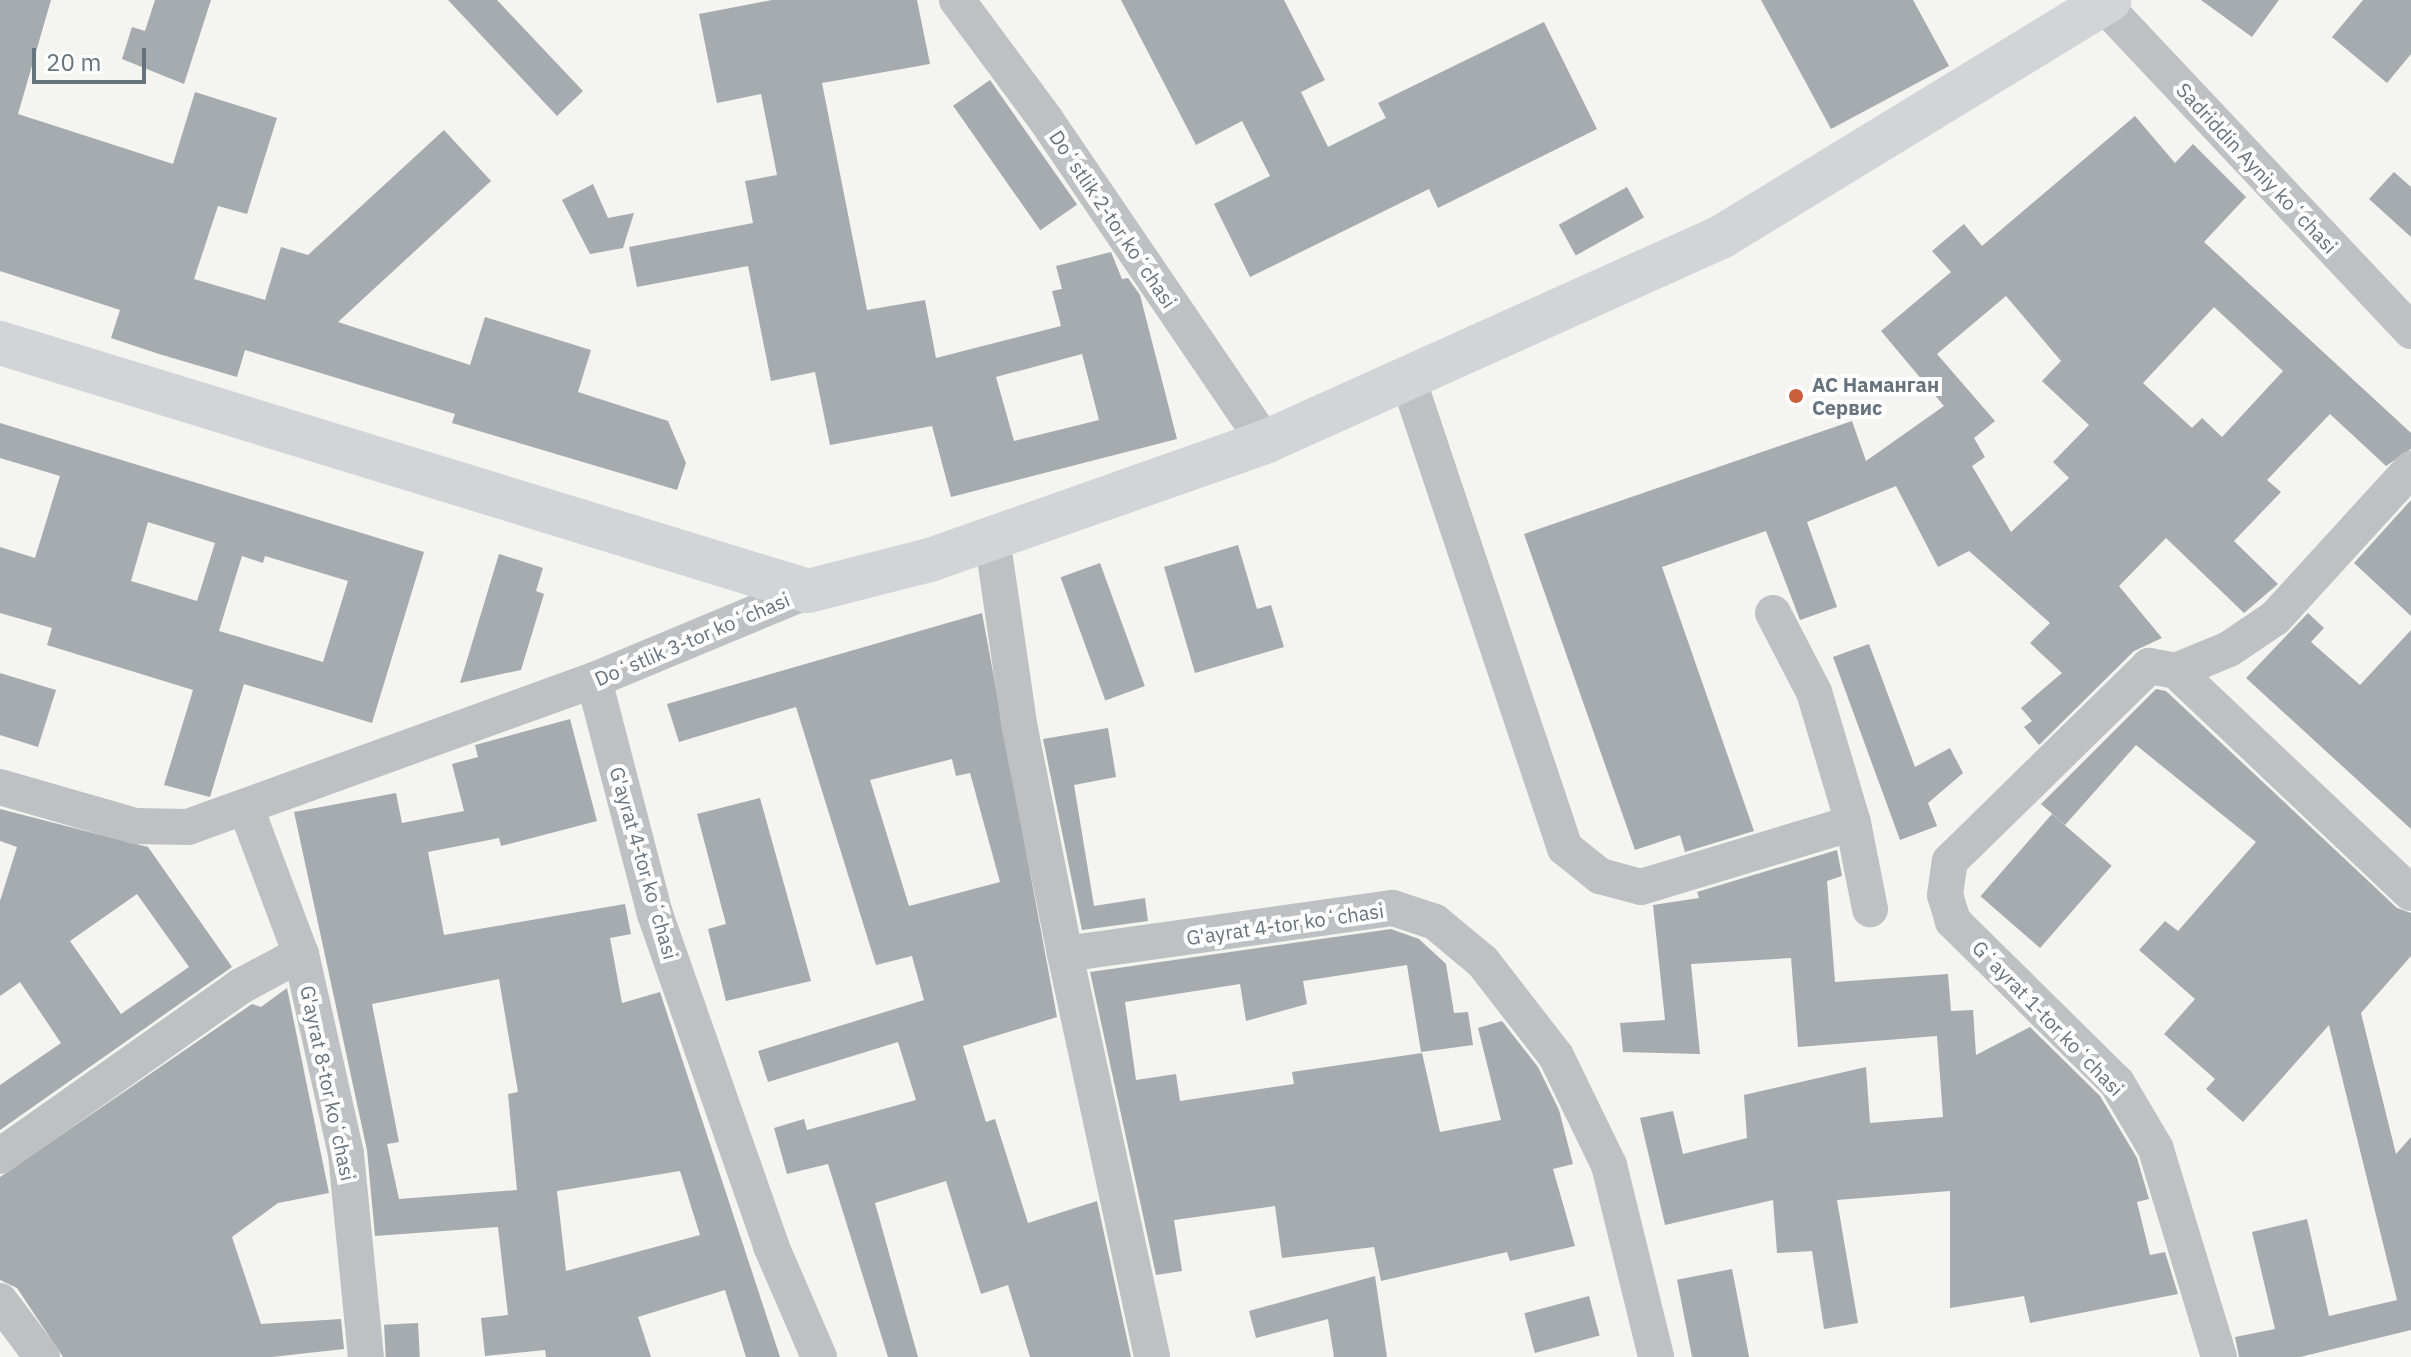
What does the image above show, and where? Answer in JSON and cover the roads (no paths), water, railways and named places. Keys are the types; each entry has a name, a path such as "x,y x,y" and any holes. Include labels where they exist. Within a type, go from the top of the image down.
{"street":[{"name":"Doʻstlik 2-tor koʻchasi","path":"957,0 1039,109 1265,442"},
{"path":"808,591 992,538 1265,442 1721,237 2106,2"},
{"name":"Sadriddin Ayniy koʻchasi","path":"2106,2 2411,331"},
{"name":"Doʻstlik 3-tor koʻchasi","path":"0,343 808,591"},
{"path":"1407,376 1565,848 1600,876 1641,887 1853,823"},
{"path":"2411,469 2275,618 2229,649 2176,671 2411,893"},
{"path":"992,538 1020,729 1152,1357"},
{"name":"Doʻstlik 3-tor koʻchasi","path":"0,787 135,826 188,827 594,680 808,591"},
{"path":"1773,613 1814,692 1853,823 1870,909"},
{"name":"Gʻayrat 1-tor koʻchasi","path":"2176,671 2149,666 1950,861 1945,895 1953,921 2117,1083 2156,1149 2219,1357"},
{"name":"G'ayrat 4-tor koʻchasi","path":"594,680 655,914 771,1246 819,1357"},
{"name":"G'ayrat 8-tor koʻchasi","path":"246,808 301,954 346,1154 366,1357"},
{"name":"G'ayrat 4-tor koʻchasi","path":"1065,954 1393,908 1435,922 1483,962 1556,1056 1609,1165 1656,1357"},
{"name":"G'ayrat 8-tor koʻchasi","path":"0,1156 241,986 301,954"},
{"path":"0,1301 42,1357"}],"place":[{"name":"АС Наманган Сервис","path":"1796,396"}]}
